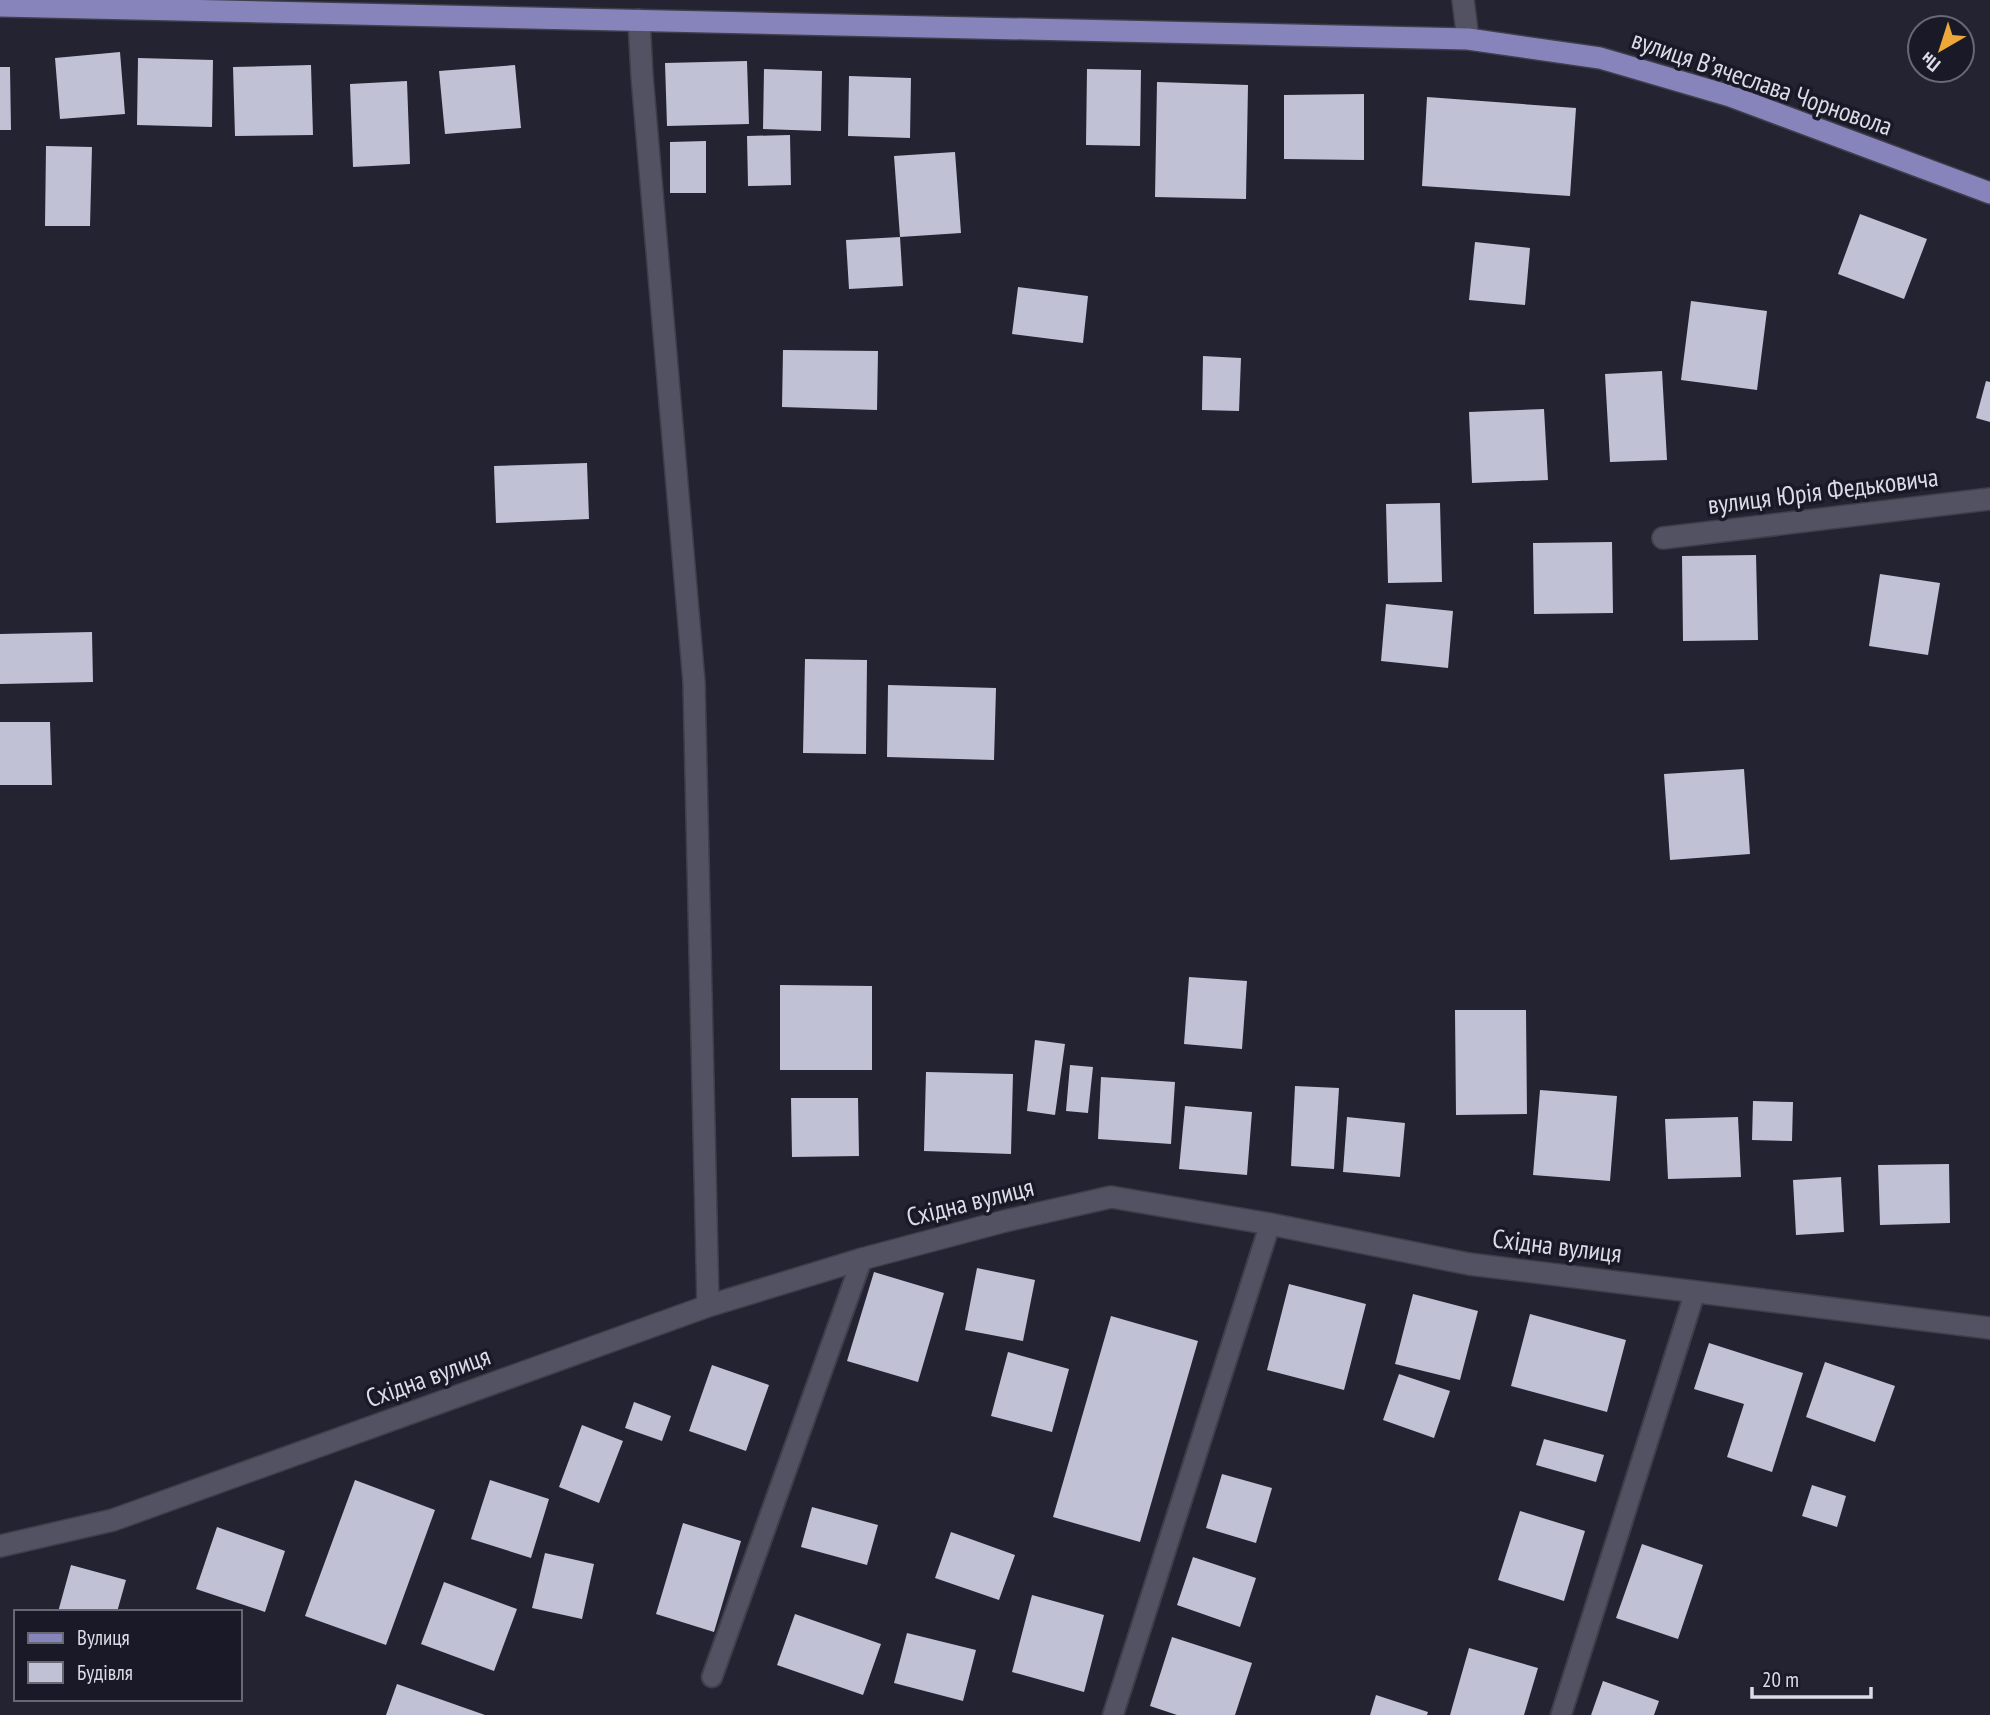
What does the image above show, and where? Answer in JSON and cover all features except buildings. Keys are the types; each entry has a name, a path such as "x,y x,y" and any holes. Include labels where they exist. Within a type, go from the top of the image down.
{"main road":[{"name":"вулиця Вʼячеслава Чорновола","path":"0,6 1468,39 1600,58 1730,96 1990,193"}],"street":[{"path":"1463,0 1468,39"},
{"path":"639,20 694,682 708,1306"},
{"name":"вулиця Юрія Федьковича","path":"1663,538 1990,499"},
{"name":"Східна вулиця","path":"0,1546 113,1520 708,1306 862,1259 1005,1221 1111,1197 1270,1224 1469,1264 1990,1328"}],"lane":[{"path":"1113,1715 1270,1224"},
{"path":"712,1676 862,1259"},
{"path":"1561,1715 1695,1292"}]}
